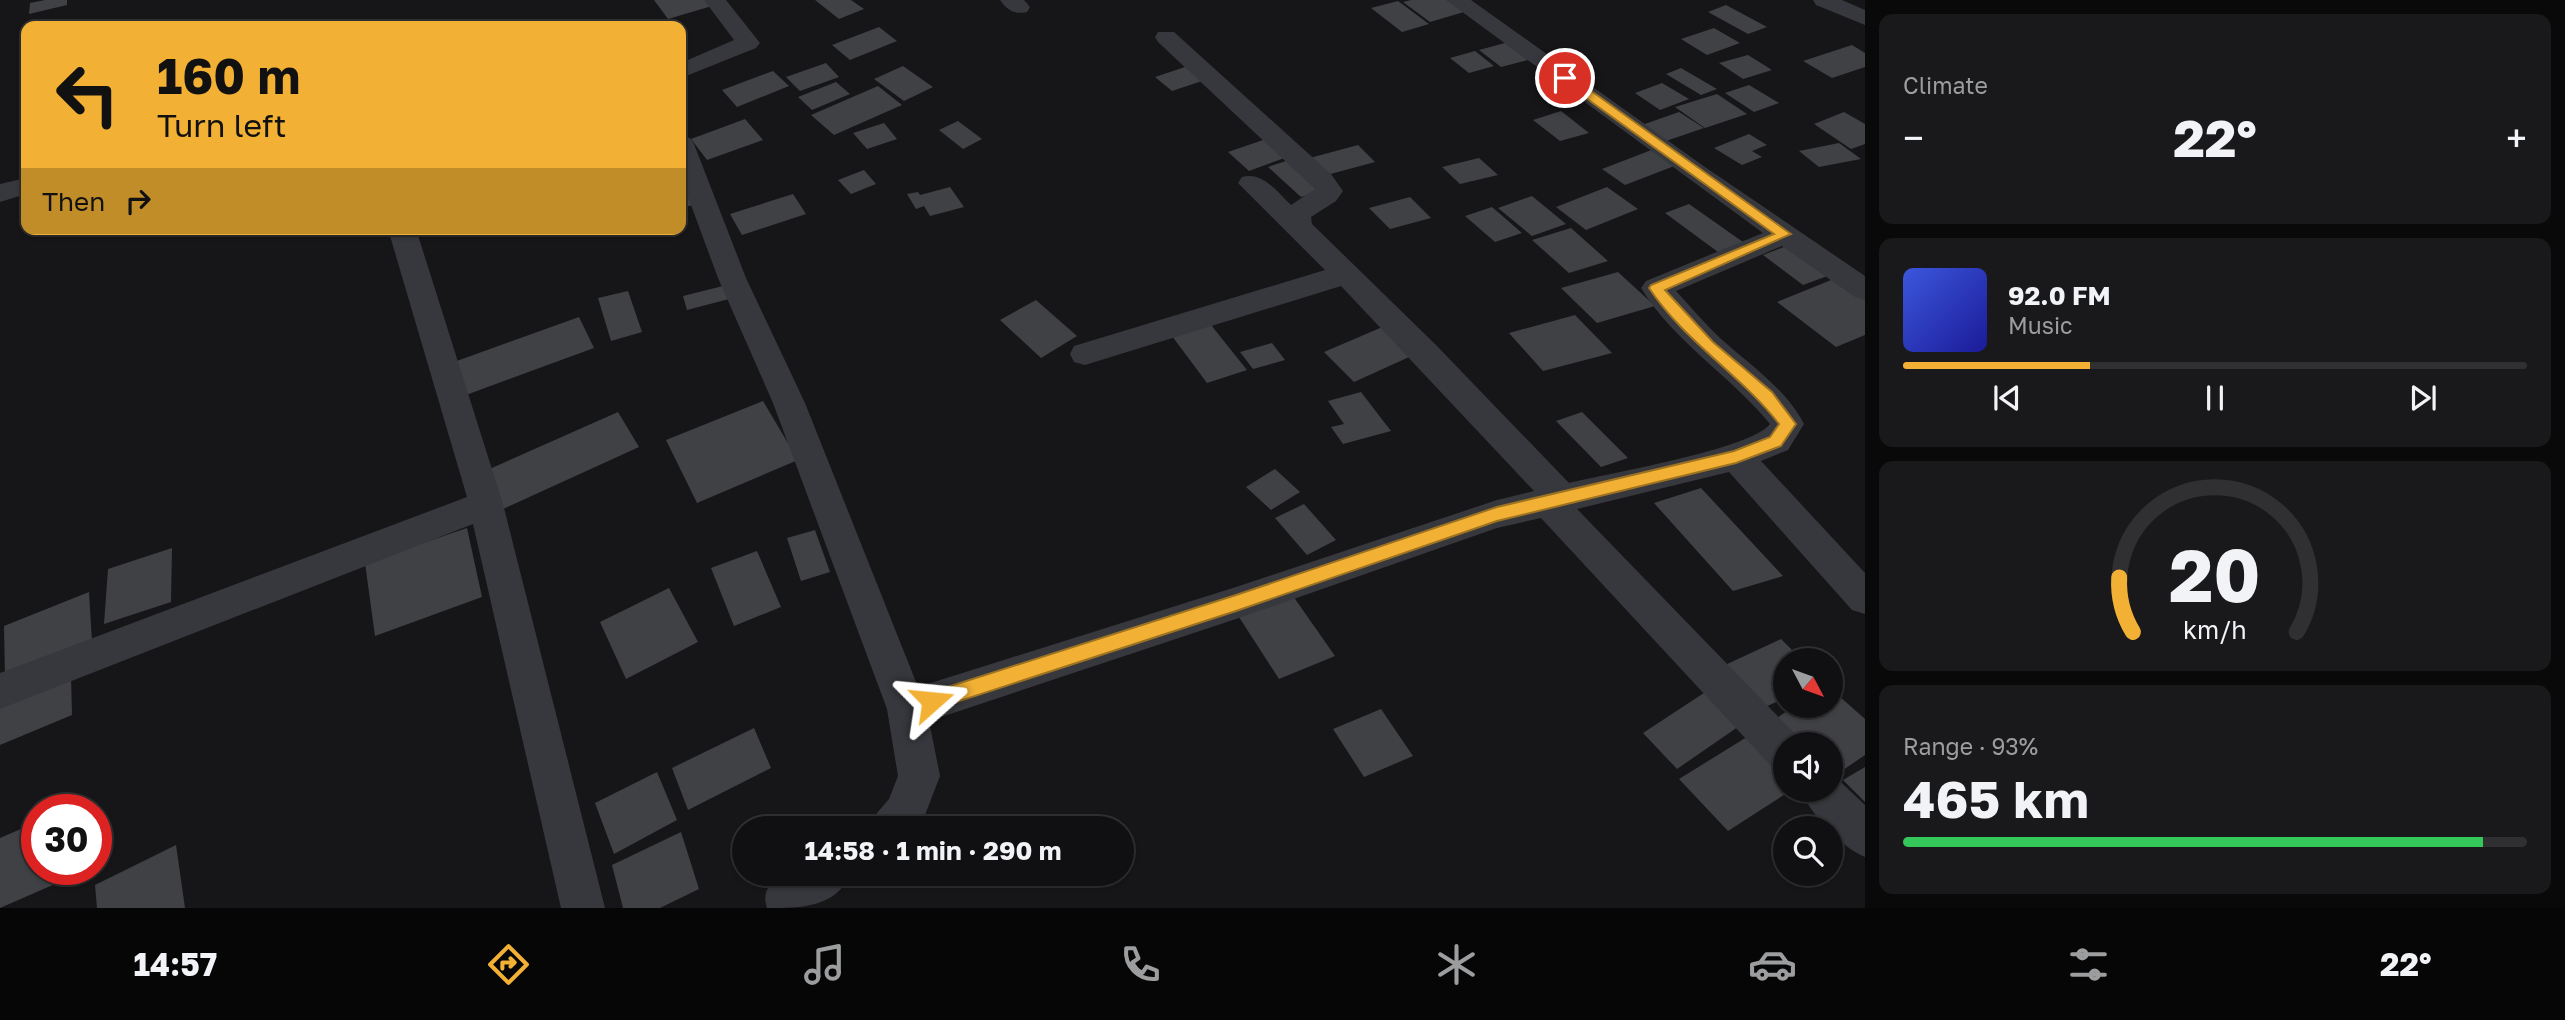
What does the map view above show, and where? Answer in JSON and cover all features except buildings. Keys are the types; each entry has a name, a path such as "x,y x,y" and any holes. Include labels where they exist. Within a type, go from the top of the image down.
{"street":[{"path":"686,69 748,43 715,0"},
{"path":"1457,0 1865,290"},
{"path":"1824,0 1865,18"},
{"path":"1166,37 1322,180 1330,191 1323,199 1302,209 1297,215 1299,227"},
{"path":"686,157 732,278 789,403 907,709 919,776 902,816"},
{"path":"1251,183 1346,274 1773,739"},
{"path":"0,192 21,187"},
{"path":"907,709 1236,603 1497,514 1736,457 1776,441 1788,424 1766,397 1707,345 1656,288 1784,234"},
{"path":"404,235 486,504 583,908"},
{"path":"1084,354 1346,274"},
{"path":"1736,457 1865,598"},
{"path":"0,691 486,504"},
{"path":"1833,802 1865,836"},
{"path":"780,905 809,886"}],"route":[{"path":"932,701 1236,603 1497,514 1736,457 1776,441 1788,424 1766,397 1707,345 1656,288 1784,234 1565,78"}]}
